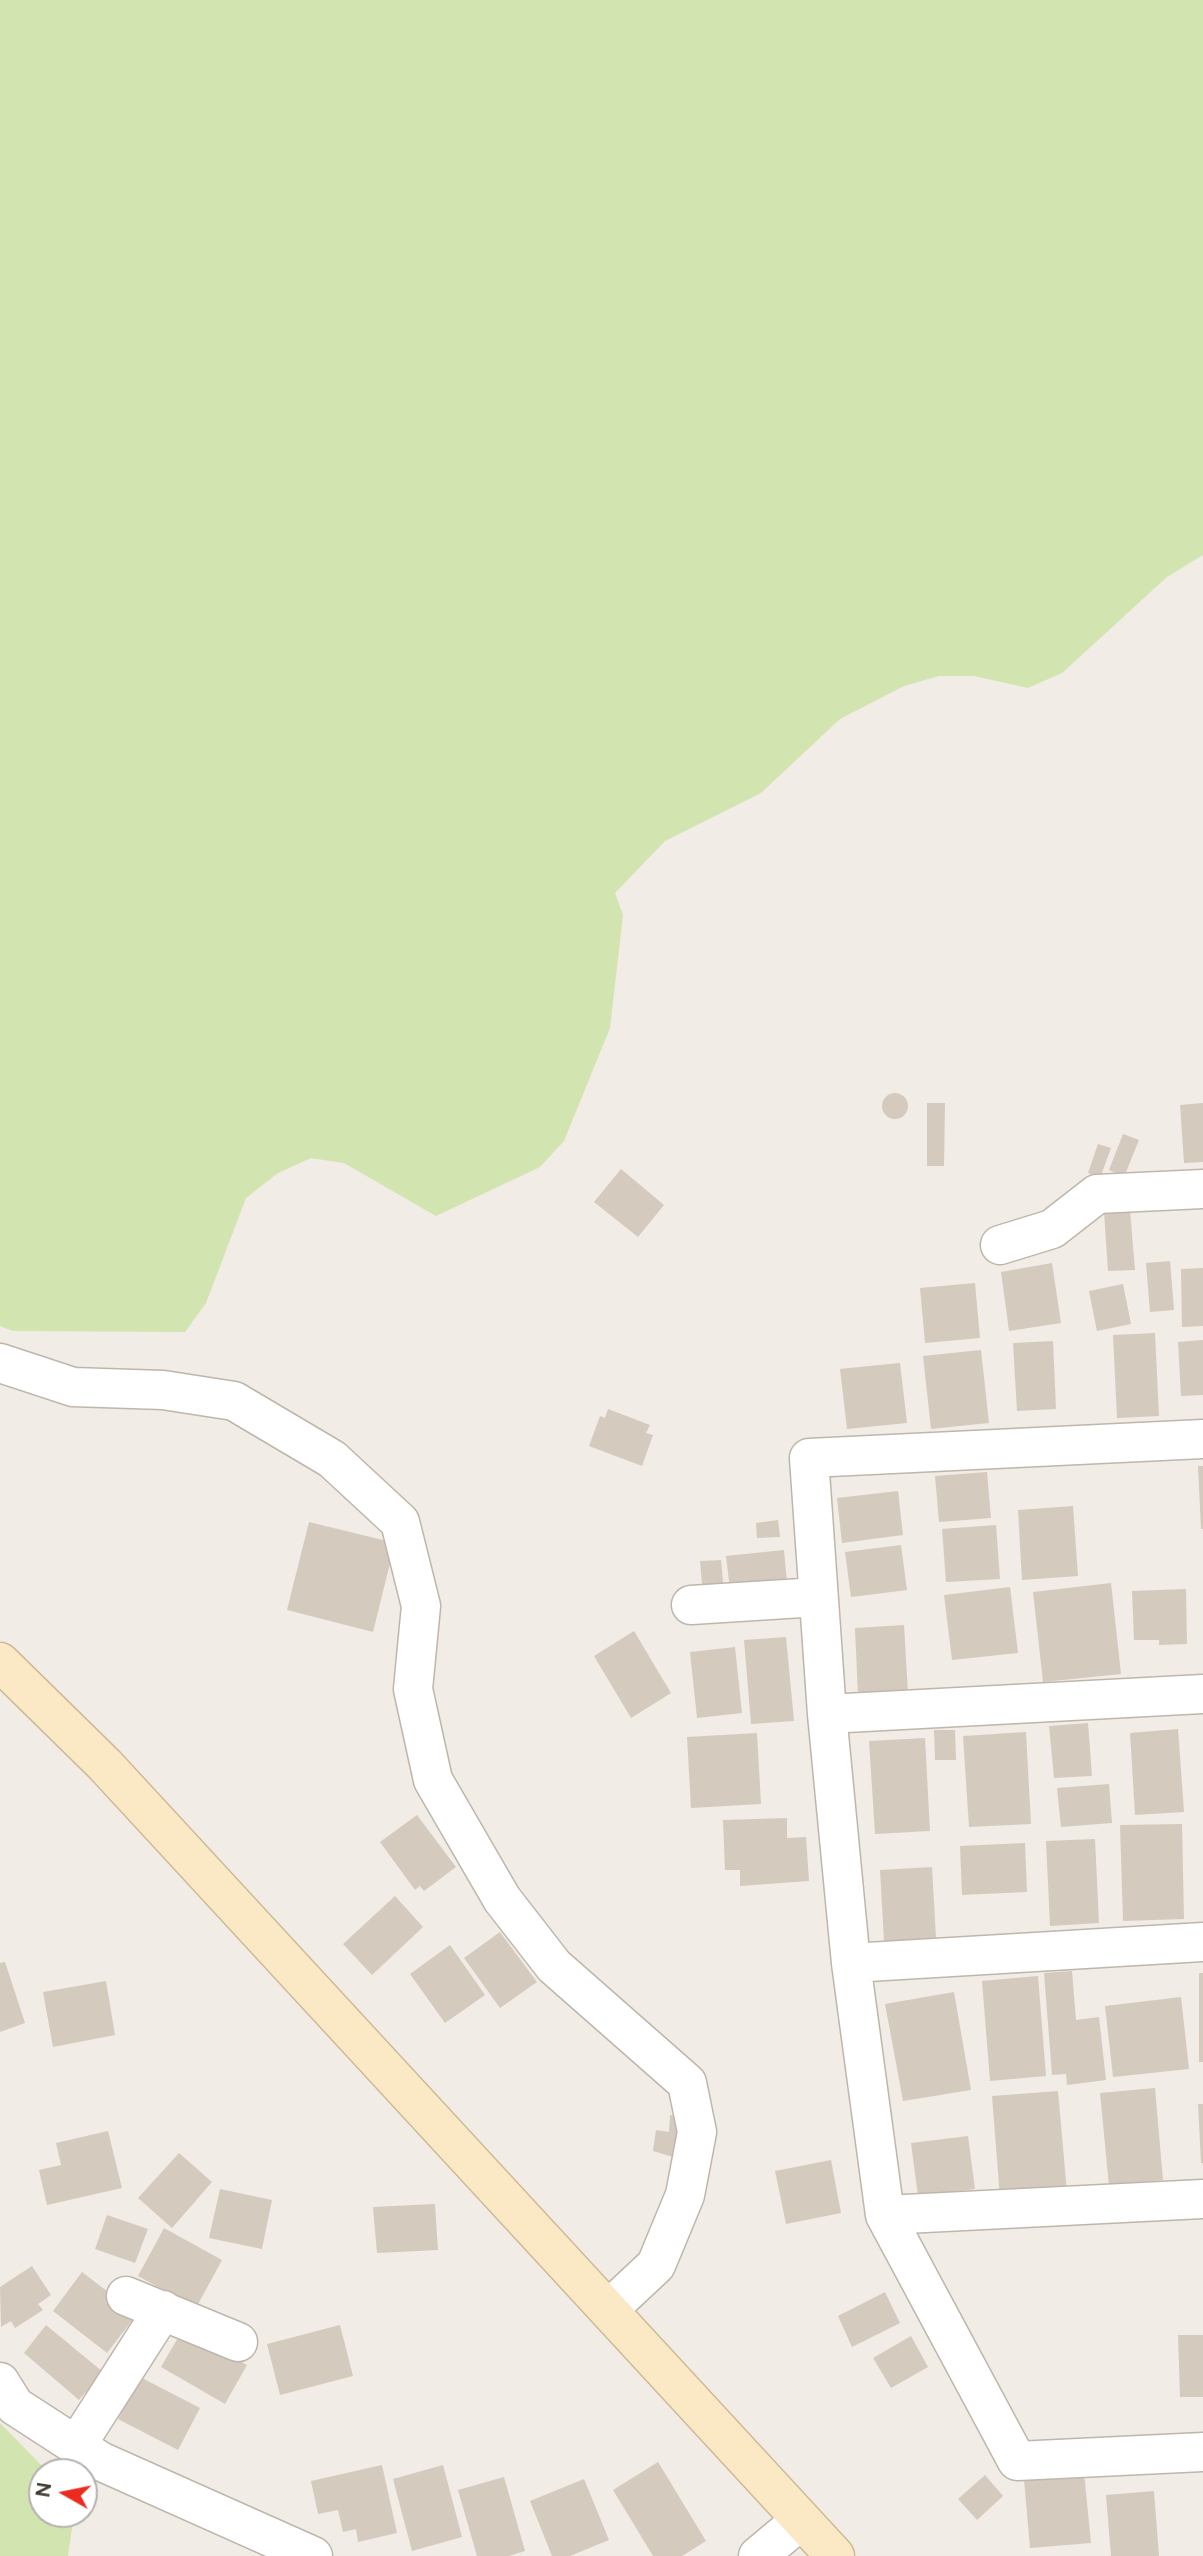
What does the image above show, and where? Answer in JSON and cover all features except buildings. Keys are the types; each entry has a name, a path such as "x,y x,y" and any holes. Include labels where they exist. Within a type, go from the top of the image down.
{"street":[{"path":"1000,1245 1052,1229 1097,1194 1203,1188"},
{"path":"0,1363 74,1387 163,1390 234,1401 332,1459 400,1521 421,1606 413,1689 433,1780 502,1899 554,1966 687,2083 696,2132 685,2194 656,2265 609,2309"},
{"path":"1203,1440 810,1458 827,1714 851,1963 885,2215 1017,2461 1203,2452"},
{"path":"691,1605 818,1597"},
{"path":"0,1662 105,1765 835,2556"},
{"path":"827,1714 1203,1694"},
{"path":"851,1963 1203,1942"},
{"path":"885,2215 1203,2199"},
{"path":"126,2296 238,2342"},
{"path":"76,2446 163,2311"},
{"path":"0,2382 15,2406 100,2461 313,2556"},
{"path":"758,2556 800,2521"}],"green space":[{"path":"0,0 1203,0 1203,555 1167,577 1062,673 1028,688 974,676 939,676 904,686 840,719 761,793 665,841 615,893 623,915 610,1028 564,1141 540,1167 436,1216 344,1163 311,1158 278,1173 246,1198 206,1303 185,1332 13,1331 0,1326"},
{"path":"0,2423 34,2458 28,2458 28,2528 72,2528 68,2556 0,2556"}]}
